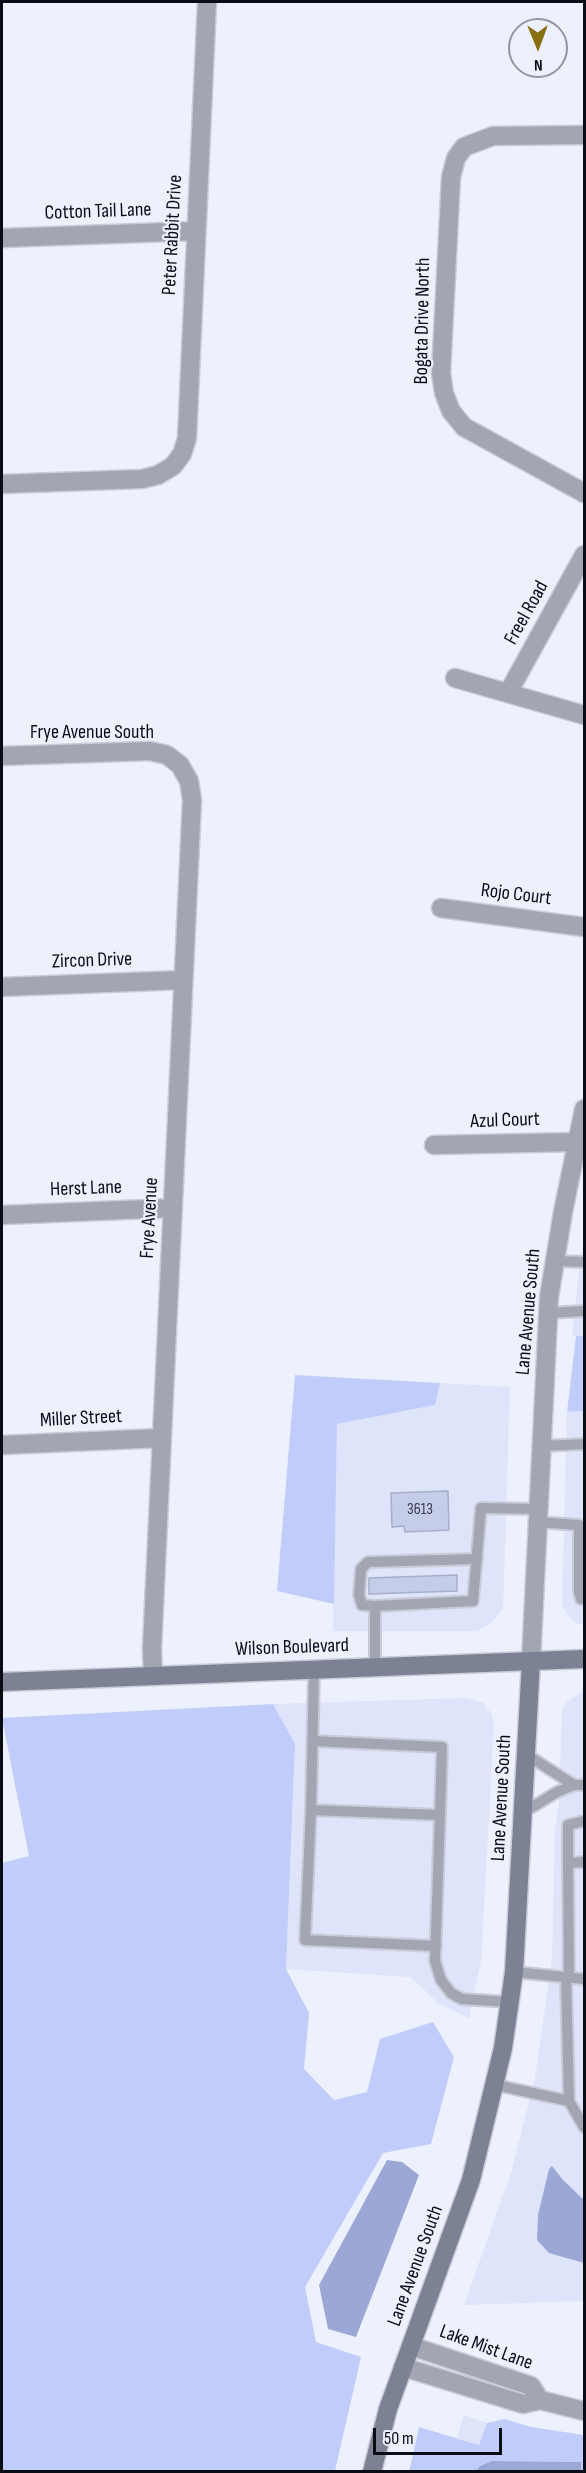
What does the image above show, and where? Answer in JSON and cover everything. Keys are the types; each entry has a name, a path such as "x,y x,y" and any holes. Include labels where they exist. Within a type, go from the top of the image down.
{"main road":[{"name":"Wilson Boulevard","path":"2,1682 585,1659"},
{"name":"Lane Avenue South","path":"372,2472 388,2409 471,2180 496,2085 514,1972 528,1755 531,1661"}],"street":[{"name":"Peter Rabbit Drive","path":"2,484 142,479 158,475 172,466 182,454 187,438 207,2"},
{"name":"Bogata Drive North","path":"585,135 493,136 465,147 456,158 450,177 441,373 444,393 451,411 464,427 585,493"},
{"name":"Cotton Tail Lane","path":"2,238 196,231"},
{"name":"Freel Road","path":"508,693 585,555"},
{"path":"455,678 585,715"},
{"name":"Frye Avenue South","path":"2,756 150,751 167,755 180,765"},
{"name":"Frye Avenue","path":"153,1676 192,800 189,781 180,765"},
{"name":"Rojo Court","path":"441,908 585,927"},
{"name":"Zircon Drive","path":"2,987 183,980"},
{"name":"Lane Avenue South","path":"531,1661 549,1313 555,1261 585,1109"},
{"name":"Azul Court","path":"434,1145 577,1142"},
{"name":"Herst Lane","path":"2,1215 173,1208"},
{"name":"Miller Street","path":"2,1445 162,1438"},
{"name":"Lake Mist Lane","path":"411,2346 531,2386 540,2400"},
{"name":"Lake Mist Lane","path":"403,2367 523,2404 540,2400 585,2411"},
{"path":"493,2395 499,2375"}],"lane":[{"path":"555,1261 585,1262"},
{"path":"549,1313 585,1311"},
{"path":"542,1446 585,1444"},
{"path":"477,1559 368,1562 361,1569 359,1595 362,1605 473,1601 482,1508 582,1521 579,1592 581,1599 585,1599"},
{"path":"375,1606 375,1668"},
{"path":"314,1670 305,1940 436,1946"},
{"path":"313,1741 442,1747 435,1961 441,1980 451,1993 462,1999 510,2002"},
{"path":"528,1755 580,1785"},
{"path":"524,1812 544,1798 580,1785"},
{"path":"311,1809 440,1815"},
{"path":"585,1821 568,1826 567,1977 569,2102 585,2127"},
{"path":"568,1863 585,1863"},
{"path":"514,1972 585,1979"},
{"path":"496,2085 569,2102"}],"shaded area":[{"path":"584,1252 584,1336 572,1336 581,1254"},
{"path":"576,1336 584,1336 584,1411 567,1412"},
{"path":"295,1375 440,1383 435,1405 337,1424 334,1604 277,1591"},
{"path":"440,1383 510,1387 503,1609 492,1622 477,1631 333,1631 337,1424 434,1405"},
{"path":"584,1411 584,1625 578,1624 569,1617 562,1606 567,1412"},
{"path":"584,1692 584,2301 464,2305 511,2173 535,2078 552,1959 555,1829 559,1803 562,1709 567,1702"},
{"path":"466,1698 483,1703 491,1713 494,1723 481,1961 469,2018 439,2004 411,1977 286,1969 295,1744 273,1704"},
{"path":"273,1704 295,1744 286,1969 309,2013 304,2069 334,2100 367,2092 380,2039 433,2022 454,2057 431,2144 383,2153 305,2287 316,2342 361,2357 335,2471 2,2471 2,1863 29,1856 2,1718"},
{"path":"387,2160 402,2162 419,2175 356,2337 328,2329 319,2285"},
{"path":"552,2166 584,2200 584,2263 549,2253 537,2240 538,2215 549,2169"},
{"path":"464,2415 487,2423 479,2445 457,2438"},
{"path":"505,2419 531,2427 584,2435 584,2471 581,2471 580,2462 492,2461 480,2466 476,2471 409,2472 419,2427 479,2445 487,2423"},
{"path":"492,2461 581,2462 581,2471 476,2471 480,2466"}],"building":[{"path":"448,1491 449,1530 405,1532 404,1526 392,1527 391,1493"},
{"path":"457,1575 457,1591 369,1594 369,1578"}]}
